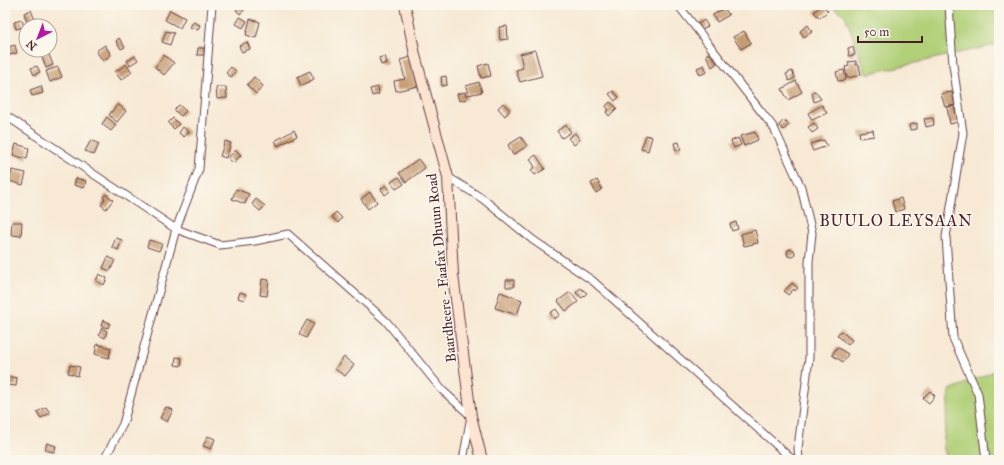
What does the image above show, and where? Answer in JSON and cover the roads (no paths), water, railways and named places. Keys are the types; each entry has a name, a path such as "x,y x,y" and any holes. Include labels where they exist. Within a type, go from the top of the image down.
{"main road":[{"name":"Baardheere - Faafax Dhuun Road","path":"404,5 415,55 448,177 452,274 472,416 482,460"}],"street":[{"path":"104,460 123,424 176,229 199,169 212,5"},
{"path":"678,5 774,128 801,187 812,233 809,262 809,358 798,448 799,460"},
{"path":"949,5 953,65 963,133 946,237 953,338 978,394 986,460"},
{"path":"5,115 176,229 220,245 255,241 288,234 386,321 442,390 472,416 463,460"},
{"path":"448,177 483,199 533,240 593,282 793,460"}],"district":[{"name":"BUULO LEYSAAN","path":"896,220"}]}
